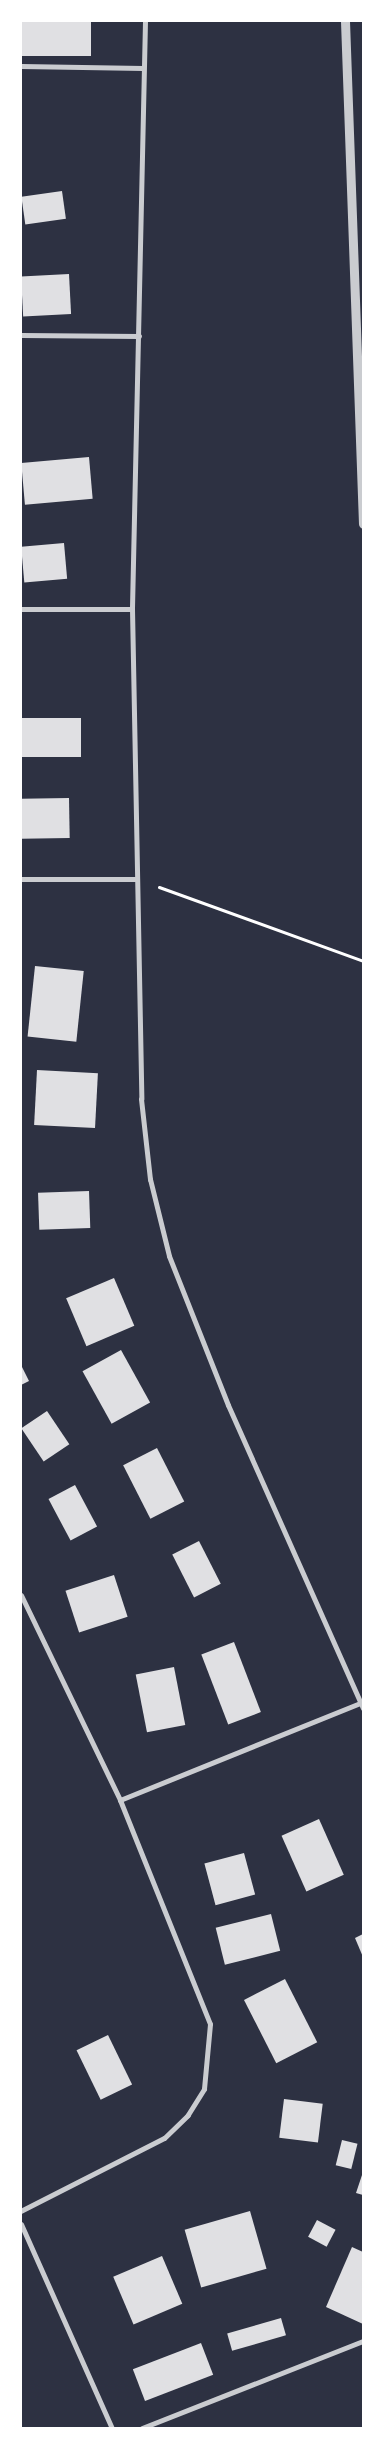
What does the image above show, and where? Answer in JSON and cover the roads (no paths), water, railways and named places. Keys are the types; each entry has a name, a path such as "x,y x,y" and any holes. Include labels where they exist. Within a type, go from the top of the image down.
{"street":[{"path":"120,1800 361,1706 228,1405 169,1256 150,1179 141,1099 132,609 145,21"},
{"path":"345,21 363,524"},
{"path":"21,66 144,68"},
{"path":"21,335 139,336"},
{"path":"21,609 132,609"},
{"path":"21,879 137,880"},
{"path":"21,1595 120,1800 210,2024 204,2089 188,2115 164,2138 21,2211"},
{"path":"21,2224 112,2428"},
{"path":"142,2428 363,2341"}]}
